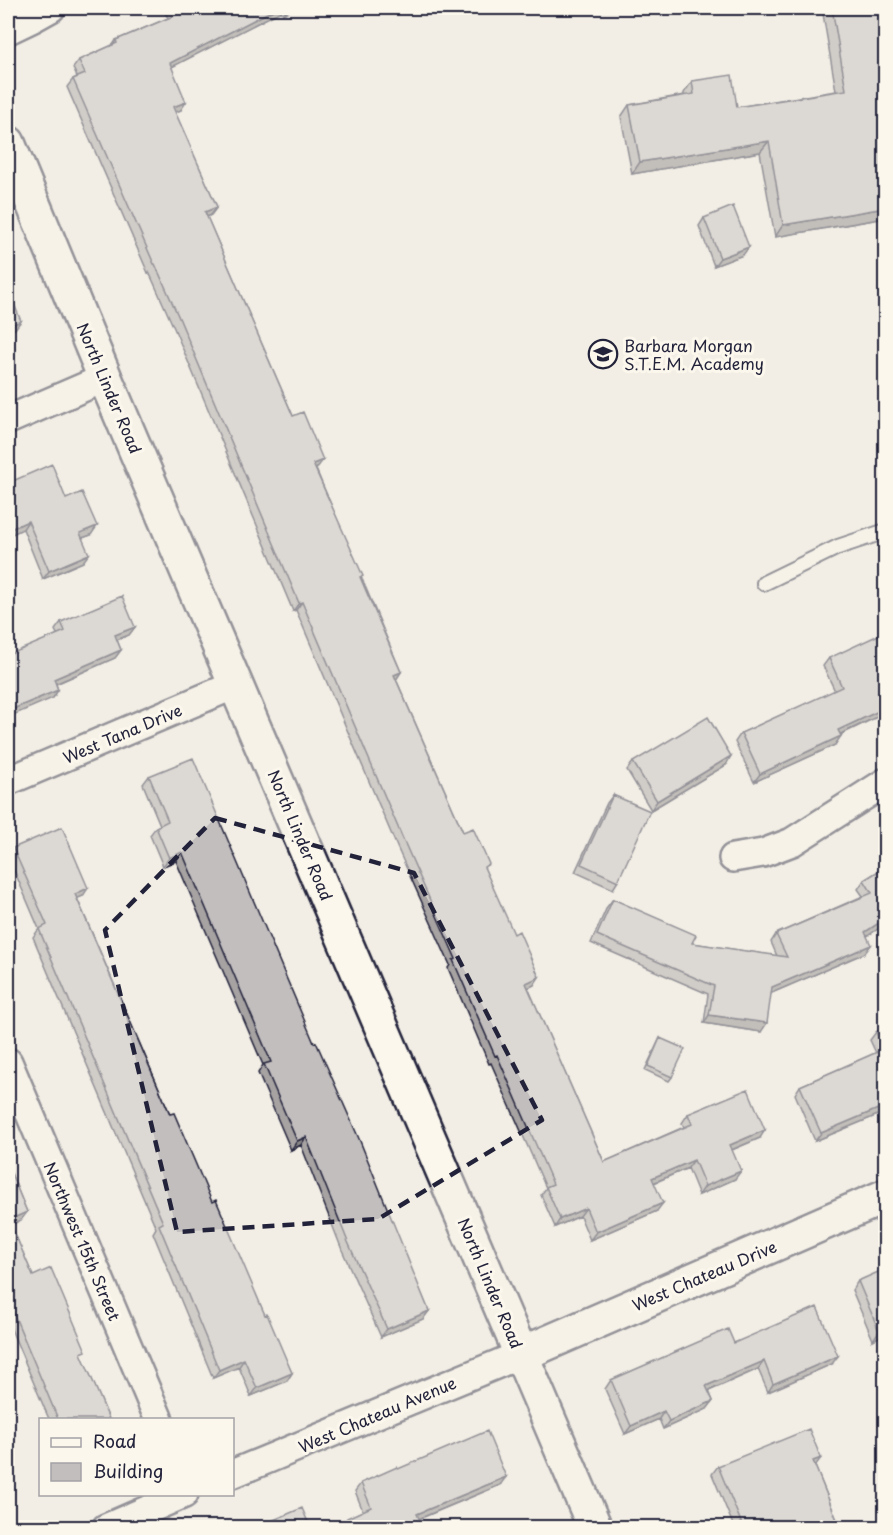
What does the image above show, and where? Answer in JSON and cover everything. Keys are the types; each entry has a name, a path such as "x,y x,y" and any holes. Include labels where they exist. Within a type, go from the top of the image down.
{"main road":[{"name":"North Linder Road","path":"8,143 105,378 595,1527"},
{"name":"West Chateau Drive","path":"522,1354 885,1196"}],"street":[{"path":"8,30 51,8"},
{"path":"8,420 105,378"},
{"name":"West Tana Drive","path":"8,781 237,684"},
{"path":"733,858 763,853 792,842 885,782"},
{"name":"Northwest 15th Street","path":"8,1062 159,1418"},
{"name":"West Chateau Avenue","path":"234,1473 522,1354"},
{"path":"106,1527 179,1496"}],"lane":[{"path":"764,583 838,547 885,531"}],"highlighted area":[{"path":"215,818 414,873 542,1120 378,1219 177,1232 105,930"}],"building":[{"path":"172,8 277,8 170,63 186,102 173,107 217,207 205,212 293,416 303,412 323,460 313,464 363,576 360,577 401,672 394,675 463,832 473,828 489,864 484,867 514,934 519,931 539,977 526,983 604,1162 692,1124 688,1114 748,1089 765,1130 730,1145 741,1171 705,1186 694,1160 652,1178 663,1203 596,1232 586,1208 560,1219 546,1187 553,1184 453,960 456,959 302,602 299,603 180,320 73,79 85,74 79,60 117,43 116,40 176,15"},
{"path":"832,8 885,8 885,208 783,225 769,141 640,162 629,105 694,94 692,81 732,75 737,107 846,90"},
{"path":"733,206 749,247 720,258 704,218"},
{"path":"8,289 21,321 8,326"},
{"path":"52,464 66,499 82,492 97,526 80,533 89,554 49,571 28,521 8,530 8,483"},
{"path":"122,596 135,627 115,635 121,650 54,679 58,690 8,711 8,655 65,631 61,622"},
{"path":"885,632 885,684 880,687 885,700 885,708 838,730 841,736 760,774 741,733 842,687 829,658"},
{"path":"708,717 731,756 657,801 633,762"},
{"path":"193,758 314,1043 316,1042 360,1141 429,1311 387,1329 348,1242 306,1137 297,1141 264,1064 271,1062 182,852 169,858 156,827 168,821 149,776"},
{"path":"613,795 650,811 618,881 581,864"},
{"path":"62,827 88,888 75,894 170,1114 174,1113 212,1202 216,1200 292,1373 257,1388 244,1359 219,1370 159,1225 163,1223 39,929 47,925 13,848"},
{"path":"885,867 885,919 865,932 871,945 772,987 767,1023 709,1015 714,986 597,935 613,899 696,935 692,943 787,957 776,934 872,893 864,880"},
{"path":"885,1027 885,1106 821,1133 800,1086 884,1049 876,1032"},
{"path":"660,1038 685,1049 672,1077 648,1066"},
{"path":"8,1166 27,1212 9,1220 33,1276 51,1268 86,1351 81,1353 109,1418 58,1418 8,1300"},
{"path":"885,1269 885,1329 879,1331 858,1281"},
{"path":"817,1307 838,1356 773,1384 764,1361 706,1386 713,1401 669,1421 664,1411 631,1426 611,1380 728,1329 734,1343"},
{"path":"809,1429 821,1458 813,1461 837,1520 820,1527 743,1527 718,1466"},
{"path":"487,1431 506,1477 417,1514 421,1523 411,1527 351,1527 347,1518 371,1507 361,1483"},
{"path":"302,1508 310,1527 257,1527"}],"place":[{"name":"Barbara Morgan S.T.E.M. Academy","path":"603,354"}]}
